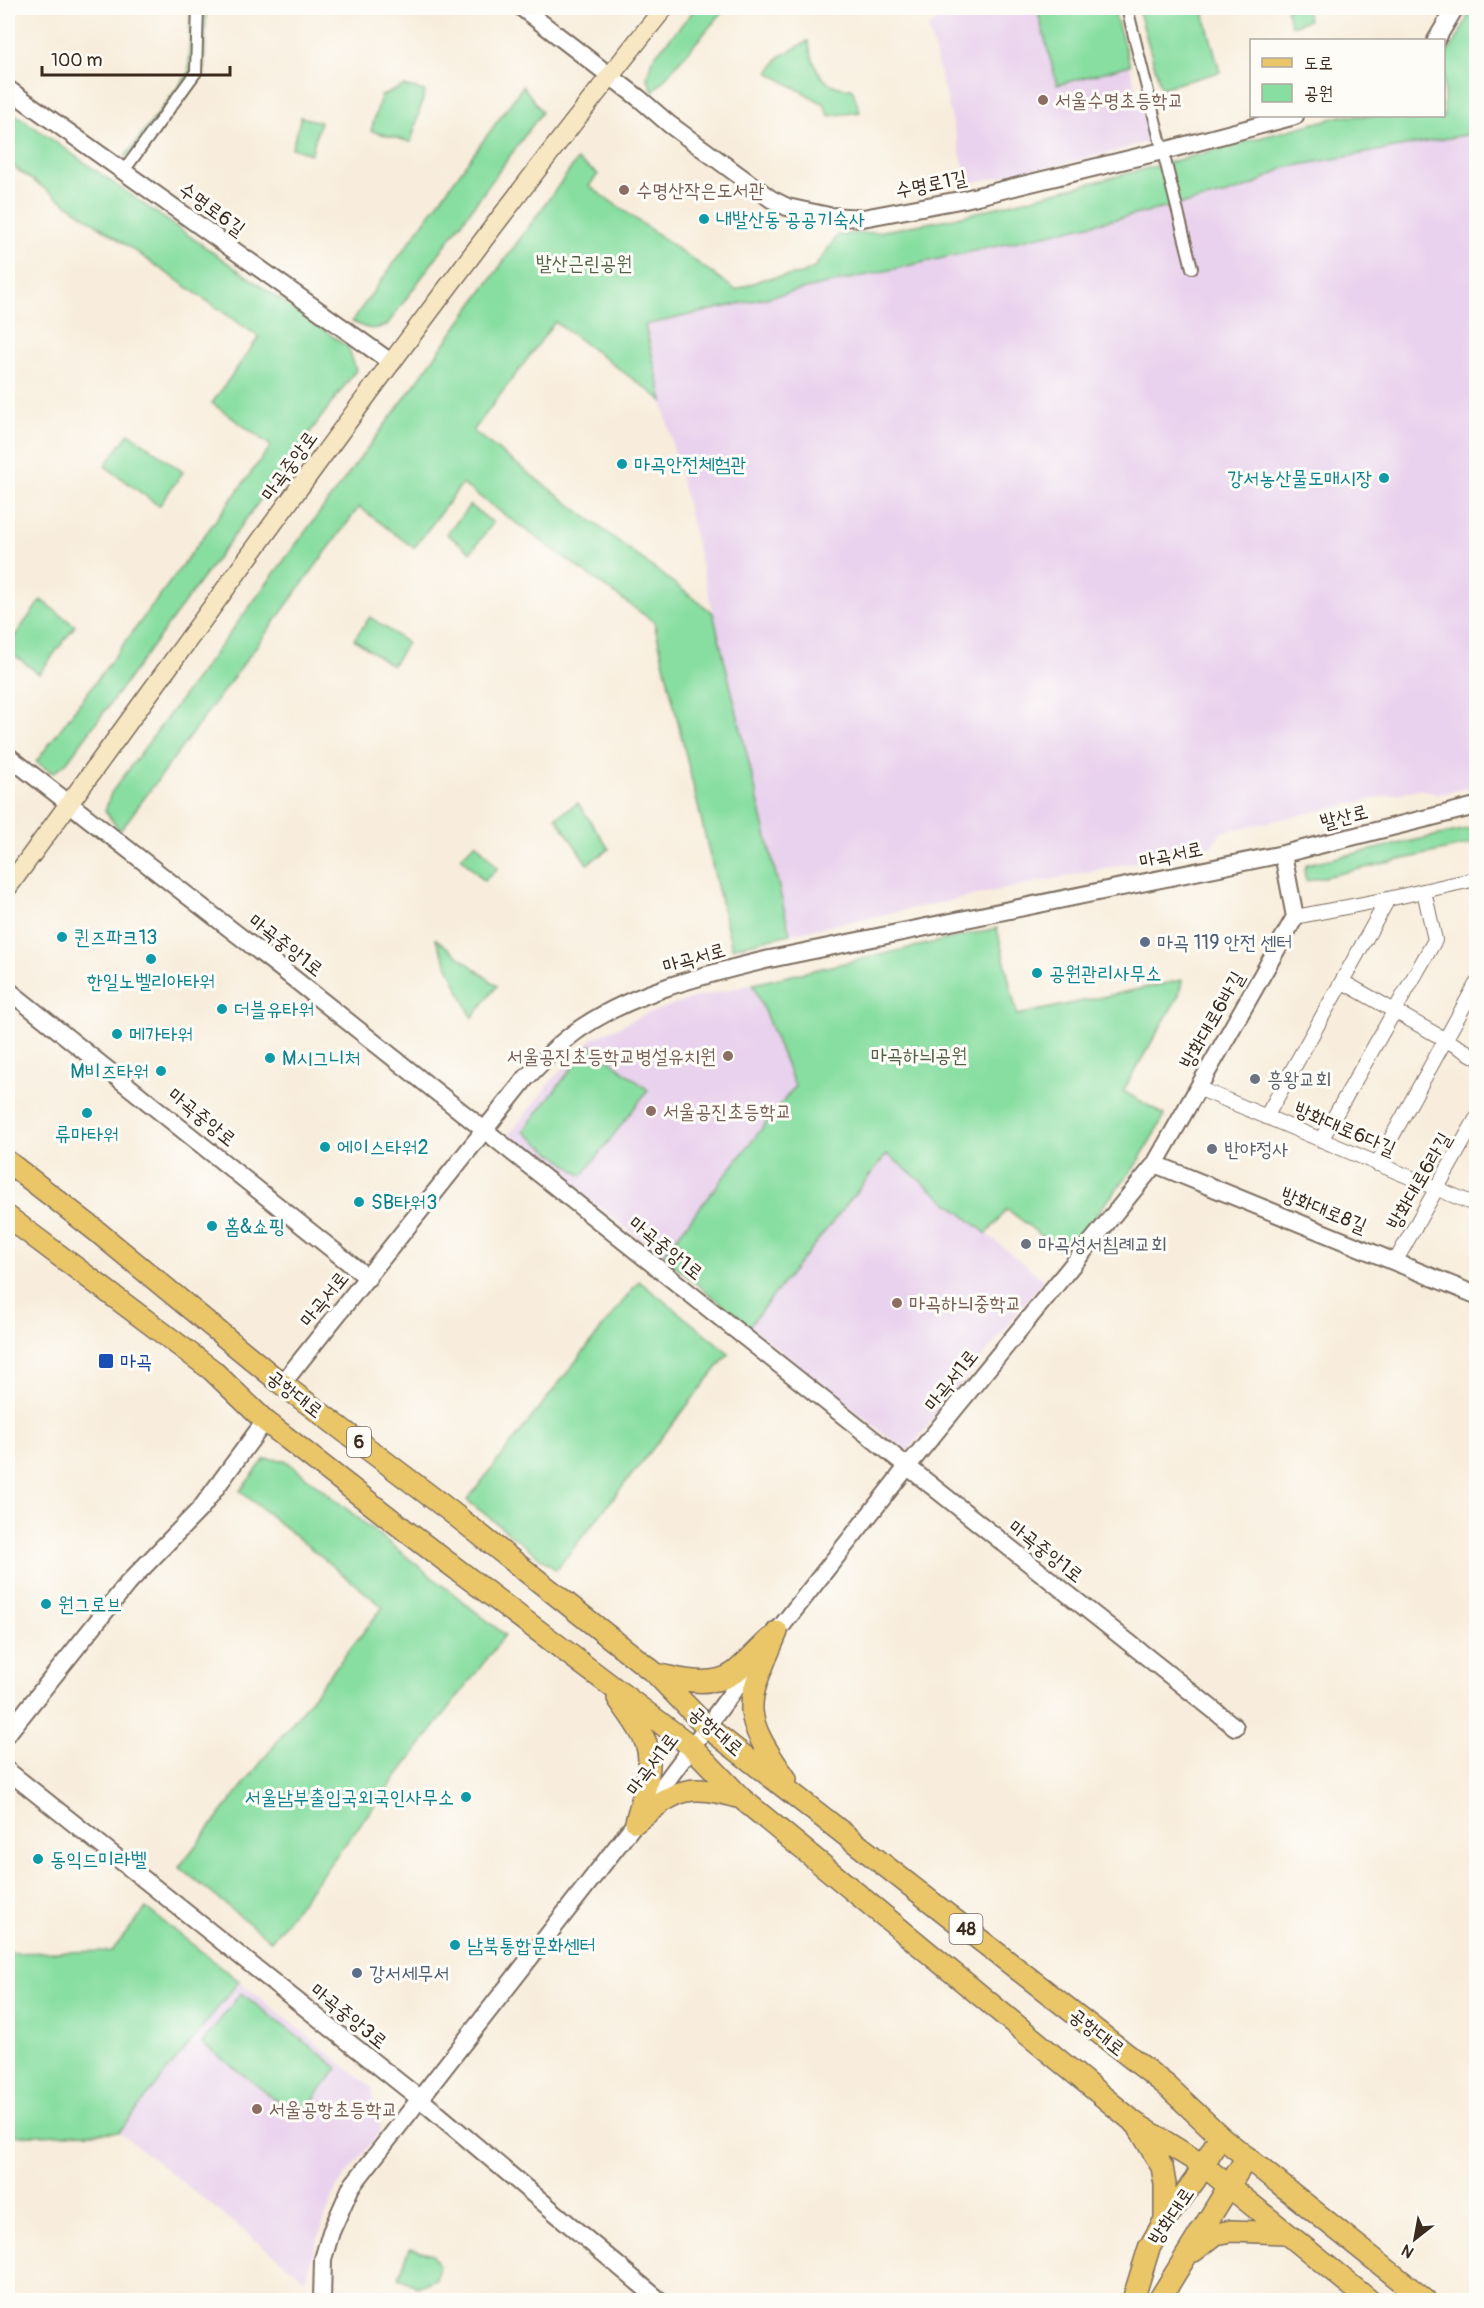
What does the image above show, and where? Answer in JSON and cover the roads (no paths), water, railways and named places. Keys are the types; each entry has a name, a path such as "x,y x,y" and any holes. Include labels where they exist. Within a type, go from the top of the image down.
{"main road":[{"name":"마곡중앙로","path":"8,887 392,363 609,75 664,8"},
{"name":"공항대로","path":"8,1162 94,1229 282,1384 450,1511 657,1674 707,1727 1166,2085 1220,2136 1425,2301"},
{"name":"공항대로","path":"8,1217 212,1370 265,1420 406,1531 691,1746 741,1798 1135,2123 1204,2166 1369,2301"},
{"name":"6","path":"657,1674 686,1681 720,1679 734,1673 777,1632"},
{"path":"777,1632 754,1686 751,1716 756,1732 767,1752 798,1797"},
{"path":"610,1685 645,1740 649,1754 648,1776 636,1822"},
{"path":"636,1822 661,1801 690,1789 711,1790 741,1798"},
{"path":"1135,2123 1162,2167 1165,2184 1165,2220"},
{"name":"방화대로","path":"1133,2301 1149,2248 1165,2220 1204,2166 1220,2136"},
{"name":"방화대로","path":"1159,2301 1247,2157"},
{"path":"1186,2257 1216,2234 1231,2231 1286,2233"}],"street":[{"path":"123,172 196,72 198,8"},
{"name":"수명로1길","path":"522,8 685,136 771,199 787,207 830,216 863,218 965,199 1291,117"},
{"path":"1127,8 1192,268"},
{"path":"1437,39 1455,8"},
{"name":"수명로6길","path":"8,89 392,363"},
{"name":"마곡중앙1로","path":"8,756 262,953 1235,1727"},
{"name":"발산로","path":"1283,854 1476,806"},
{"path":"1283,854 1295,916 1388,899 1476,879"},
{"name":"마곡서로","path":"282,1384 526,1078 566,1039 608,1012 661,989 700,976 770,959 1283,854"},
{"path":"1321,1140 1435,940 1424,891"},
{"path":"1266,1117 1388,899"},
{"name":"방화대로6바길","path":"1155,1164 1295,916"},
{"path":"1342,982 1476,1057"},
{"path":"1377,1164 1476,984"},
{"name":"마곡중앙로","path":"8,990 368,1278"},
{"name":"방화대로6다길","path":"1198,1089 1476,1205"},
{"name":"방화대로6라길","path":"1395,1262 1476,1119"},
{"name":"방화대로8길","path":"1155,1164 1476,1295"},
{"name":"마곡서1로","path":"322,2301 323,2259 331,2232 351,2187 636,1822 777,1632 907,1467 1155,1164"},
{"path":"8,1733 128,1583 201,1508 265,1420"},
{"name":"마곡중앙3로","path":"8,1771 420,2099 659,2301"}],"place":[{"name":"서울수명초등학교","path":"1043,100"},
{"name":"수명산작은도서관","path":"624,190"},
{"name":"내발산동 공공기숙사","path":"704,219"},
{"name":"마곡안전체험관","path":"622,464"},
{"name":"강서농산물도매시장","path":"1384,478"},
{"name":"퀸즈파크13","path":"62,937"},
{"name":"마곡 119 안전 센터","path":"1145,942"},
{"name":"한일노벨리아타워","path":"151,959"},
{"name":"공원관리사무소","path":"1037,973"},
{"name":"더블유타워","path":"222,1009"},
{"name":"메가타워","path":"117,1034"},
{"name":"서울공진초등학교병설유치원","path":"728,1056"},
{"name":"M시그니처","path":"270,1058"},
{"name":"M비즈타워","path":"161,1071"},
{"name":"흥왕교회","path":"1255,1079"},
{"name":"서울공진초등학교","path":"651,1111"},
{"name":"류마타워","path":"87,1113"},
{"name":"에이스타워2","path":"325,1147"},
{"name":"반야정사","path":"1212,1149"},
{"name":"SB타워3","path":"359,1202"},
{"name":"홈&쇼핑","path":"212,1226"},
{"name":"마곡성서침례교회","path":"1026,1244"},
{"name":"마곡하늬중학교","path":"897,1303"},
{"name":"마곡","path":"106,1361"},
{"name":"원그로브","path":"46,1604"},
{"name":"서울남부출입국외국인사무소","path":"466,1797"},
{"name":"동익드미라벨","path":"38,1859"},
{"name":"남북통합문화센터","path":"455,1945"},
{"name":"강서세무서","path":"357,1973"},
{"name":"서울공항초등학교","path":"257,2109"}],"park label":[{"name":"발산근린공원","path":"584,263"},
{"name":"마곡하늬공원","path":"919,1055"}]}
